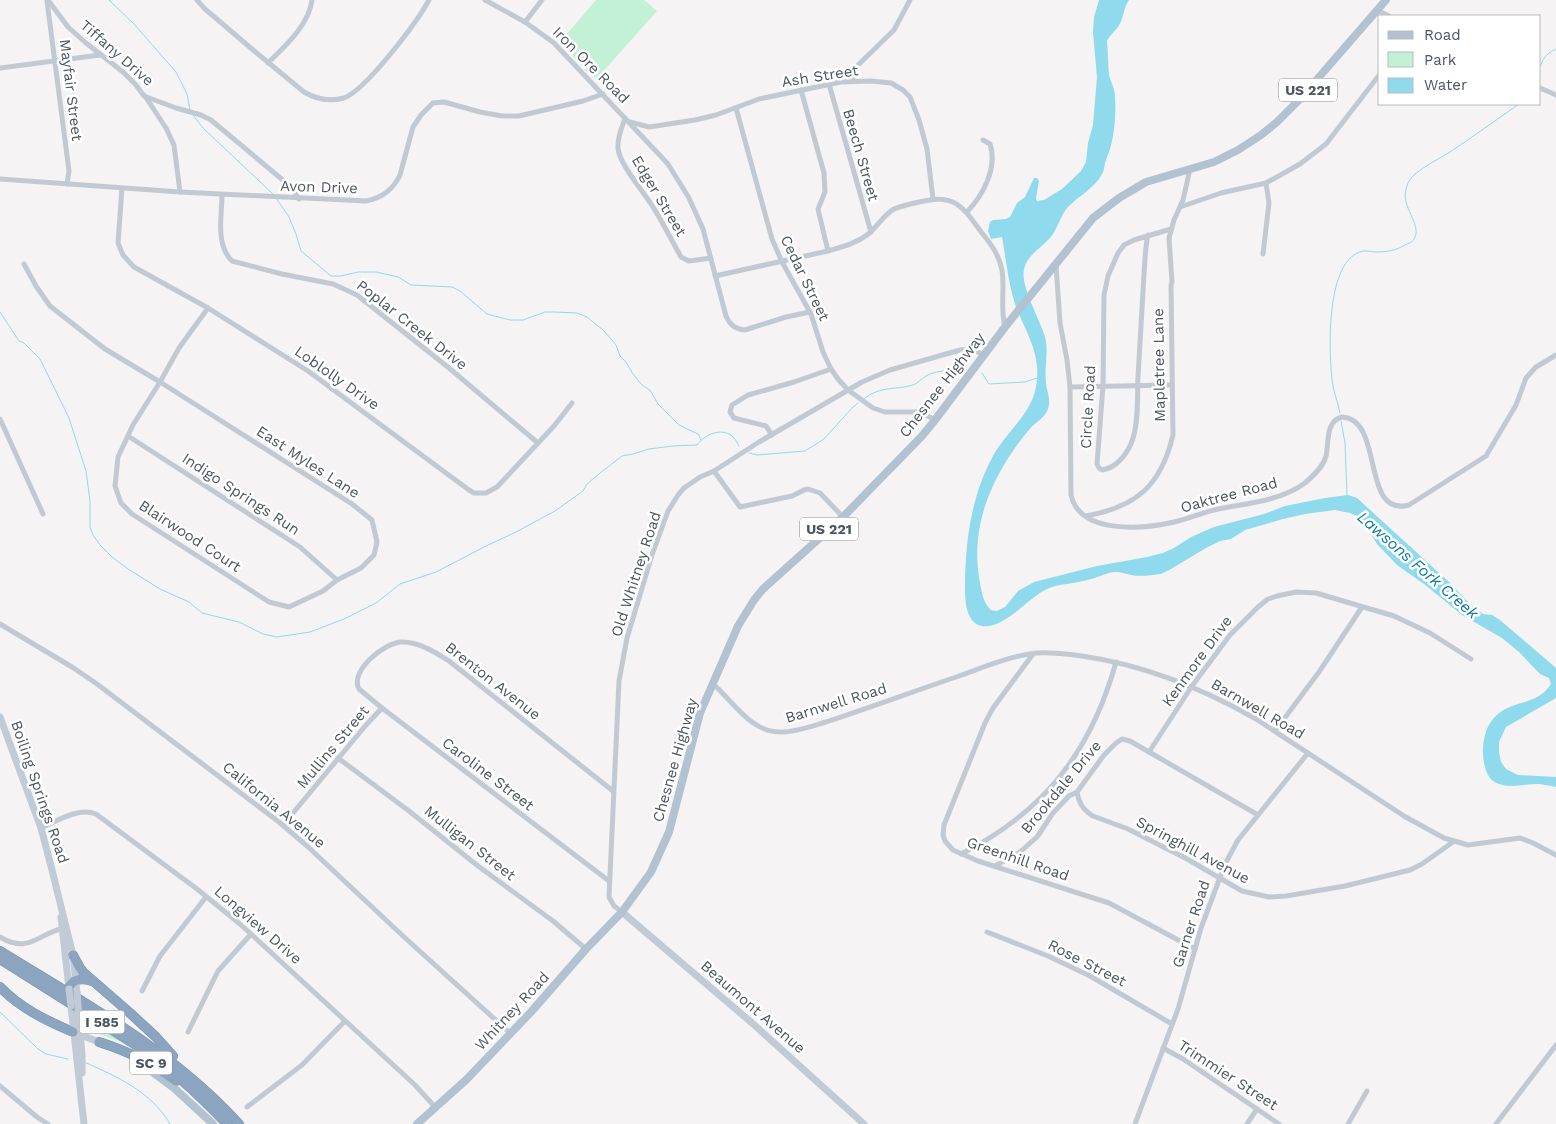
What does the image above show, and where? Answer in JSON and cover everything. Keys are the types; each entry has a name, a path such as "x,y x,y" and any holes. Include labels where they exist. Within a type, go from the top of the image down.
{"highway":[{"name":"I 585","path":"0,951 134,1034 190,1075 239,1124"},
{"name":"SC 9","path":"73,955 80,968 92,981 151,1033 190,1075"},
{"name":"I 585","path":"0,959 147,1052 169,1068 226,1124"},
{"path":"71,985 81,979 92,981"},
{"path":"0,988 24,1007 50,1022 77,1033"},
{"name":"SC 9","path":"97,1041 147,1061 185,1088 197,1094"},
{"path":"225,1109 247,1124"}],"main road":[{"name":"Chesnee Highway","path":"622,912 651,872 669,832 696,725 732,637 754,600 774,578 843,517 910,448 935,420 1004,327 1084,228 1107,206 1146,182 1214,162 1238,150 1261,135 1300,99 1386,0"},
{"name":"Boiling Springs Road","path":"0,717 41,828 60,904 74,1004"},
{"name":"Whitney Road","path":"417,1124 478,1068 622,912"},
{"name":"Beaumont Avenue","path":"622,912 748,1020 864,1124"},
{"name":"Boiling Springs Road","path":"64,928 73,955 71,985 77,993 74,1004"},
{"path":"74,1004 84,1124"},
{"path":"77,1033 82,1051 81,1096"},
{"name":"SC 9","path":"77,1033 97,1041"},
{"path":"82,1051 88,1044 97,1041 135,1059 174,1088 213,1124"}],"street":[{"name":"Tiffany Drive","path":"47,0 68,27 123,72 144,96 211,120 290,186 298,198"},
{"name":"Mayfair Street","path":"47,0 69,171 68,184"},
{"path":"197,0 212,15 304,92 311,96 328,100 353,94 366,82 412,26 429,0"},
{"path":"268,63 301,25 310,11 312,0"},
{"name":"Iron Ore Road","path":"485,0 525,22 554,43 661,155 678,178 696,213 711,258 726,316 731,325 745,330 810,312"},
{"path":"525,22 542,0"},
{"path":"853,81 852,74 854,69 894,30 910,0"},
{"path":"1378,10 1387,15"},
{"path":"0,68 100,55"},
{"path":"1180,207 1210,196 1266,184 1300,164 1326,144 1378,77"},
{"name":"Ash Street","path":"627,120 649,127 716,115 759,98 829,84 853,81 890,83 903,90 910,97 919,120 927,148 933,199"},
{"name":"Beech Street","path":"829,84 870,232"},
{"path":"1541,88 1556,95"},
{"path":"801,90 824,173 825,192 818,212 828,251"},
{"name":"Avon Drive","path":"0,179 180,192 366,201 380,197 396,182 400,175 415,123 430,105 444,102 480,112 502,116 519,116 583,102 602,94"},
{"path":"144,96 166,128 174,145 180,192"},
{"name":"Cedar Street","path":"736,108 772,239 782,262 810,312 823,352 831,369 848,390 867,405 891,412 917,411 935,420"},
{"name":"Edger Street","path":"627,120 619,135 618,147 620,157 626,167 653,206 682,257 689,261 711,258"},
{"path":"967,212 979,198 989,175 993,152 990,144 982,140"},
{"name":"Mapletree Lane","path":"1085,516 1107,512 1128,504 1139,497 1154,479 1166,459 1173,435 1170,286 1172,282 1169,243 1171,229 1183,200 1190,168"},
{"path":"1262,254 1269,203 1266,184"},
{"name":"Loblolly Drive","path":"122,188 118,236 120,249 126,260 142,272 208,308 323,381 440,469 474,492 486,493 497,487 554,426 572,403"},
{"name":"Poplar Creek Drive","path":"222,194 221,243 223,250 232,261 282,274 333,284 357,295 449,368 538,443"},
{"path":"715,276 828,251 856,242 896,208 933,199 943,199 952,201 967,212 993,247 1003,277 1002,315 1004,327"},
{"name":"Circle Road","path":"1148,236 1141,303 1136,423 1133,440 1120,460 1104,470 1099,468 1097,464 1103,386 1104,295 1108,276 1118,253 1124,245 1134,240 1171,229"},
{"path":"24,264 44,298 61,316 116,356 160,382"},
{"path":"1056,265 1060,323 1070,387 1071,495 1074,505 1085,516"},
{"name":"Blairwood Court","path":"208,308 179,348 128,436 118,457 115,486 120,503 132,514 269,602 289,607 323,591 337,580"},
{"name":"Old Whitney Road","path":"622,912 614,906 609,897 613,791 621,667 627,638 652,555 668,511 678,495 692,482 714,471 848,390 890,370 960,350 972,349 984,356"},
{"name":"Oaktree Road","path":"1085,516 1110,525 1131,527 1158,526 1214,510 1251,504 1281,495 1303,484 1322,465 1326,456 1328,435 1331,427 1335,420 1342,417 1353,421 1367,440 1378,484 1385,499 1395,506 1409,505 1486,456 1516,405 1526,378 1536,367 1556,356"},
{"path":"772,435 766,426 734,418 730,412 731,407 748,394 794,382 831,369"},
{"name":"East Myles Lane","path":"160,382 352,504 372,520 377,542 374,555 361,568 337,580"},
{"path":"1070,387 1171,385"},
{"path":"0,419 43,514"},
{"name":"Indigo Springs Run","path":"128,436 300,547 337,580"},
{"path":"714,471 740,507 792,496 806,489 820,493 843,517"},
{"name":"Kenmore Drive","path":"1148,752 1192,686 1238,624 1268,599 1287,593 1306,592 1325,596 1394,616 1430,633 1471,659"},
{"path":"1275,731 1319,672 1362,607"},
{"name":"California Avenue","path":"0,624 91,680 283,825 510,1033"},
{"name":"Brenton Avenue","path":"357,682 366,664 385,647 396,642 422,646 449,661 613,791"},
{"name":"Barnwell Road","path":"712,684 752,722 767,730 782,732 826,722 984,667 1033,654 1052,653 1116,662 1192,686 1235,706 1426,829 1453,842 1476,845 1520,838 1556,855"},
{"name":"Greenhill Road","path":"1033,654 984,723 946,820 943,830 945,841 950,848 978,861 1109,903 1195,949"},
{"path":"961,854 1012,823 1037,802 1056,782 1080,750 1094,724 1106,696 1116,662"},
{"name":"Caroline Street","path":"357,682 360,689 382,708 610,881"},
{"name":"Mullins Street","path":"283,825 366,724 382,708"},
{"name":"Brookdale Drive","path":"995,866 1027,846 1037,836 1061,803 1077,792 1104,756 1119,741 1130,741 1148,752"},
{"path":"1148,752 1258,815"},
{"name":"Garner Road","path":"1135,1124 1172,1024 1195,949 1228,856 1238,840 1308,753"},
{"name":"Mulligan Street","path":"338,758 478,866 553,920 586,949"},
{"name":"Springhill Avenue","path":"1077,792 1080,803 1093,816 1128,829 1242,891 1268,897 1286,896 1367,882 1410,870 1422,864 1453,842"},
{"name":"Longview Drive","path":"41,828 84,811 96,814 206,897 251,934 415,1085 436,1108"},
{"path":"142,991 158,959 206,897"},
{"path":"0,937 13,942 28,943 64,928"},
{"name":"Rose Street","path":"987,932 1048,956 1090,976 1172,1024"},
{"path":"188,1032 218,971 251,934"},
{"path":"248,1107 302,1065 345,1021"},
{"path":"1496,1124 1556,1046"},
{"name":"Trimmier Street","path":"1163,1048 1183,1059 1279,1124"},
{"path":"0,1086 37,1118 48,1124"},
{"path":"1348,1124 1367,1091"},
{"path":"1247,1124 1257,1109"}],"green space":[{"path":"596,0 644,0 657,11 596,78 588,73 560,42"},
{"path":"81,1010 157,1061 121,1042 83,1028"}],"water":[{"name":"Lawsons Fork Creek","path":"1099,0 1129,0 1120,24 1107,41 1109,75 1115,94 1113,136 1104,170 1099,179 1067,208 1053,234 1033,254 1024,269 1025,284 1046,342 1046,385 1049,404 1044,416 1026,433 1007,461 990,493 984,510 977,545 981,590 986,604 991,610 997,611 1005,607 1018,591 1034,582 1097,566 1163,553 1191,537 1214,527 1264,514 1285,506 1348,495 1357,498 1449,582 1471,605 1483,614 1492,615 1500,620 1556,668 1556,698 1506,727 1499,742 1499,752 1501,762 1506,769 1518,775 1556,777 1556,787 1537,784 1508,786 1496,783 1487,773 1483,755 1487,729 1493,719 1510,707 1528,701 1544,692 1551,684 1549,678 1540,674 1519,652 1502,638 1462,615 1397,565 1377,544 1364,523 1357,516 1350,513 1335,510 1305,514 1245,530 1231,539 1220,541 1206,548 1161,574 1138,576 1113,572 1086,581 1052,587 1040,593 1007,618 990,626 977,624 970,616 965,599 965,571 974,503 985,471 993,456 1026,411 1035,391 1037,379 1034,350 1015,304 1002,237 991,239 988,231 990,222 993,220 1010,217 1017,203 1025,197 1034,178 1037,178 1039,181 1037,201 1044,200 1062,189 1081,171 1086,162 1088,143 1093,125 1097,77 1093,32 1094,17"}],"waterway":[{"path":"109,0 134,24 176,72 187,94 190,110"},
{"path":"1541,64 1546,56 1556,49"},
{"path":"1340,413 1332,380 1330,329 1336,288 1342,270 1351,258 1363,251 1391,251 1413,241 1416,232 1415,226 1405,196 1410,179 1518,105"},
{"path":"193,115 203,128 274,195"},
{"path":"276,198 289,217 301,251 331,276 358,272 376,272 398,277 411,285 452,287 460,291 487,314 510,320 523,320 545,312 577,313 587,317 603,330 616,345 620,356 642,385 650,390 658,404 679,425 698,434 701,440"},
{"path":"0,312 19,341 24,343 40,359 69,418 86,471 90,501 90,527 100,545 128,569 160,589 189,602 202,613 239,622 263,634 277,637 310,632 344,619 376,603 400,584 436,572 514,533 555,511 583,491 587,484 622,456 649,449 697,445 708,435 718,432 728,433 739,446"},
{"path":"865,398 882,390 913,385 933,373 956,371 960,368"},
{"path":"982,373 989,384 1025,382 1037,378"},
{"path":"749,453 757,455 805,451 824,439 858,403"},
{"path":"1341,421 1345,443 1347,495"},
{"path":"0,1012 38,1049 46,1054 68,1059"},
{"path":"84,1062 132,1086 153,1103 170,1124"}]}
